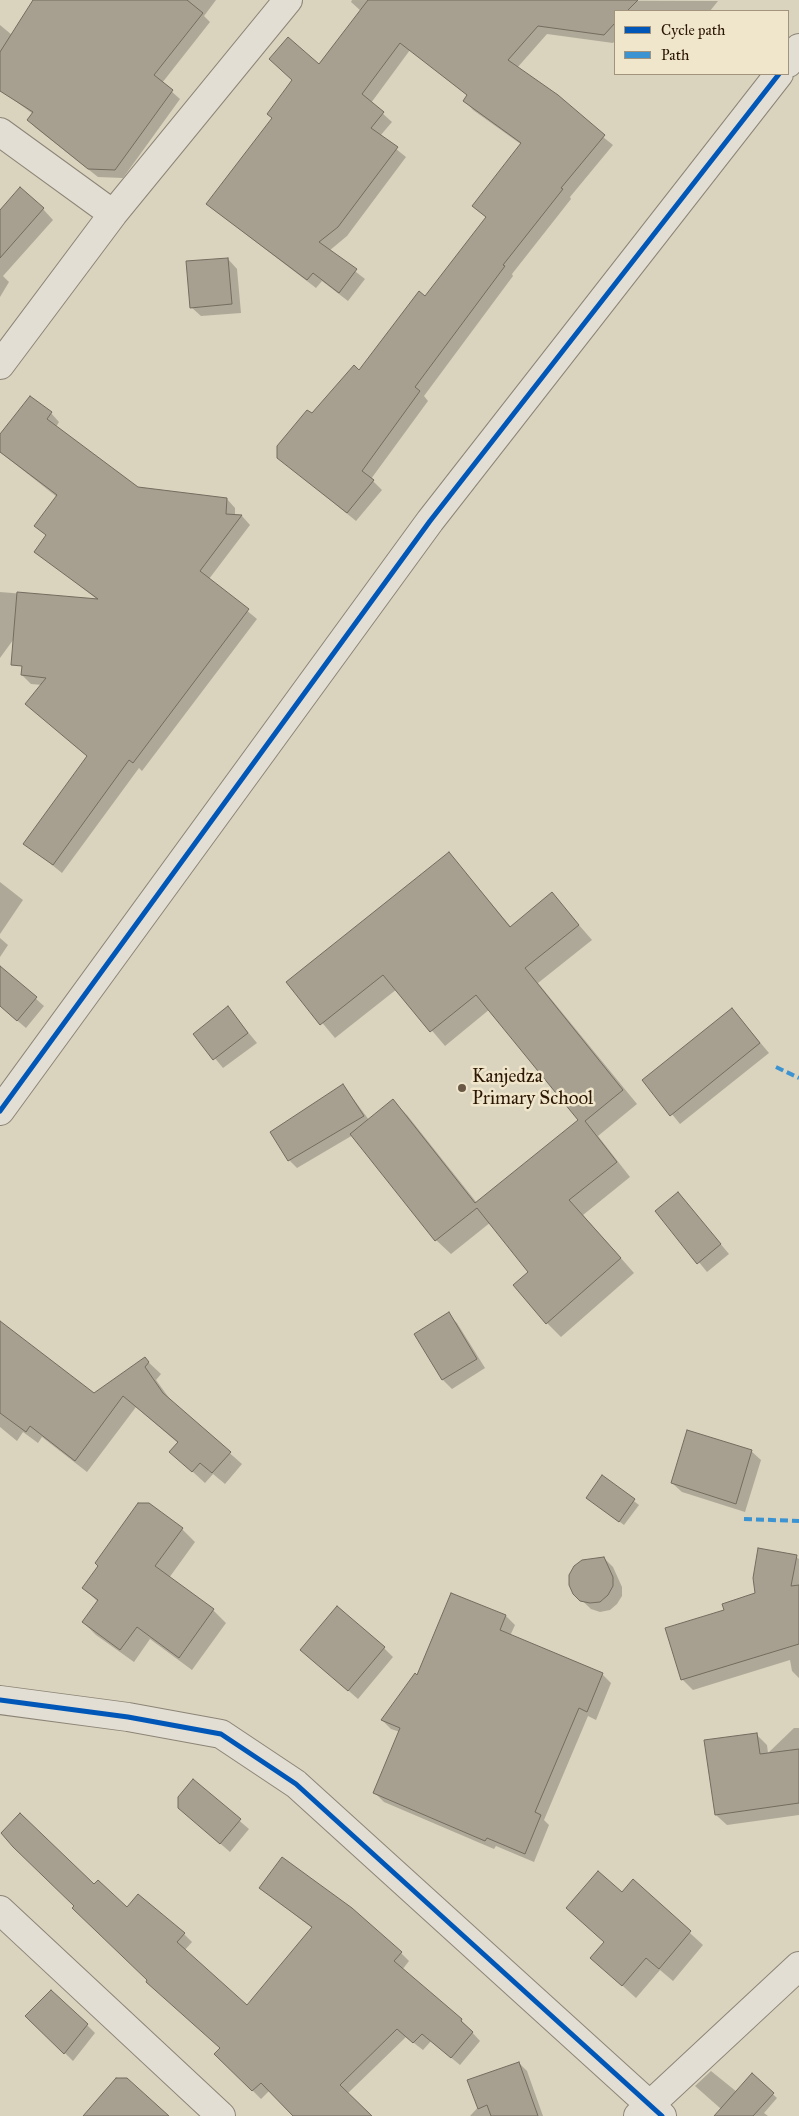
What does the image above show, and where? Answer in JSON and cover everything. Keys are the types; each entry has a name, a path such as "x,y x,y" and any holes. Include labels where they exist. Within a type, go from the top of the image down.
{"street":[{"path":"0,365 113,214 288,0"},
{"path":"789,62 799,48"},
{"path":"0,1111 430,521 778,75"},
{"path":"0,132 113,214"},
{"path":"0,1700 128,1717 221,1734 296,1784 650,2112 799,1966"},
{"path":"0,1910 221,2116"}],"building":[{"path":"33,0 187,0 203,13 154,75 173,90 115,170 88,169 27,120 33,112 0,91 0,52"},
{"path":"368,0 638,0 628,10 614,10 614,24 604,35 538,26 508,60 558,95 605,135 561,188 563,189 503,265 505,266 415,387 420,391 362,471 374,480 347,513 277,458 277,446 307,410 312,413 354,365 359,370 419,291 425,296 486,217 472,206 521,143 463,101 467,95 400,43 362,94 384,112 371,128 398,147 338,227 319,242 357,269 339,293 313,273 307,280 206,204 272,118 267,114 292,80 269,59 288,37 319,64"},
{"path":"20,187 44,208 0,258 0,210"},
{"path":"228,258 232,304 190,308 186,261"},
{"path":"30,396 52,412 47,419 138,487 227,498 226,514 242,515 200,571 249,609 133,763 129,760 53,865 23,844 87,756 25,704 46,678 21,675 22,666 11,665 17,592 98,599 34,552 46,535 34,526 57,495 0,452 0,434"},
{"path":"449,852 510,927 552,892 579,925 525,968 623,1090 585,1121 617,1162 569,1200 621,1258 546,1324 513,1285 528,1272 477,1208 435,1241 350,1134 393,1099 475,1203 578,1120 476,995 430,1032 383,975 320,1025 286,982"},
{"path":"0,966 37,997 17,1021 0,1006"},
{"path":"228,1006 248,1033 213,1060 193,1034"},
{"path":"732,1008 760,1043 670,1116 642,1080"},
{"path":"343,1084 364,1116 288,1161 270,1132"},
{"path":"678,1192 721,1244 697,1264 655,1211"},
{"path":"449,1312 477,1359 442,1380 414,1334"},
{"path":"0,1321 94,1393 145,1357 149,1362 145,1367 163,1393 231,1452 212,1473 200,1463 192,1472 169,1452 178,1442 123,1396 75,1461 30,1426 26,1432 0,1413"},
{"path":"687,1430 752,1450 736,1504 671,1483"},
{"path":"602,1475 635,1499 619,1522 586,1498"},
{"path":"138,1503 149,1503 183,1528 155,1566 214,1609 179,1658 137,1627 120,1650 82,1622 98,1600 82,1588 98,1566 95,1563"},
{"path":"758,1548 797,1555 791,1586 799,1585 799,1644 681,1680 665,1628 724,1610 722,1604 755,1593 753,1578"},
{"path":"604,1557 613,1577 613,1586 608,1595 600,1602 580,1601 573,1594 569,1585 569,1575 574,1566 582,1560"},
{"path":"451,1593 506,1615 500,1630 603,1673 587,1712 579,1708 535,1812 541,1815 525,1854 487,1838 485,1841 373,1793 400,1728 381,1720 415,1673 417,1675"},
{"path":"337,1606 385,1647 348,1691 300,1650"},
{"path":"757,1733 760,1754 799,1749 799,1803 715,1815 704,1740"},
{"path":"193,1779 241,1819 220,1844 178,1808 178,1797"},
{"path":"20,1813 94,1884 98,1880 127,1907 138,1894 185,1933 177,1942 247,2005 312,1927 259,1888 282,1857 352,1908 402,1952 394,1961 462,2019 461,2021 473,2032 451,2058 422,2034 413,2043 397,2029 340,2085 372,2116 293,2116 261,2083 252,2091 214,2054 220,2048 146,1982 147,1980 72,1908 74,1906 13,1847 1,1833"},
{"path":"598,1871 622,1892 633,1879 691,1931 659,1969 646,1958 622,1986 590,1958 604,1942 566,1908"},
{"path":"51,1990 88,2024 64,2054 25,2016"},
{"path":"519,2062 538,2116 491,2116 487,2105 478,2109 467,2080"},
{"path":"752,2073 774,2093 753,2116 714,2116"},
{"path":"116,2078 127,2078 169,2116 83,2116"}],"marked path":[{"path":"776,1067 799,1078"},
{"path":"744,1519 799,1521"}],"cycle path":[{"path":"0,1111 430,521 778,75"},
{"path":"0,1700 128,1717 221,1734 296,1784 662,2116"}],"place":[{"name":"Kanjedza Primary School","path":"462,1088"}]}
